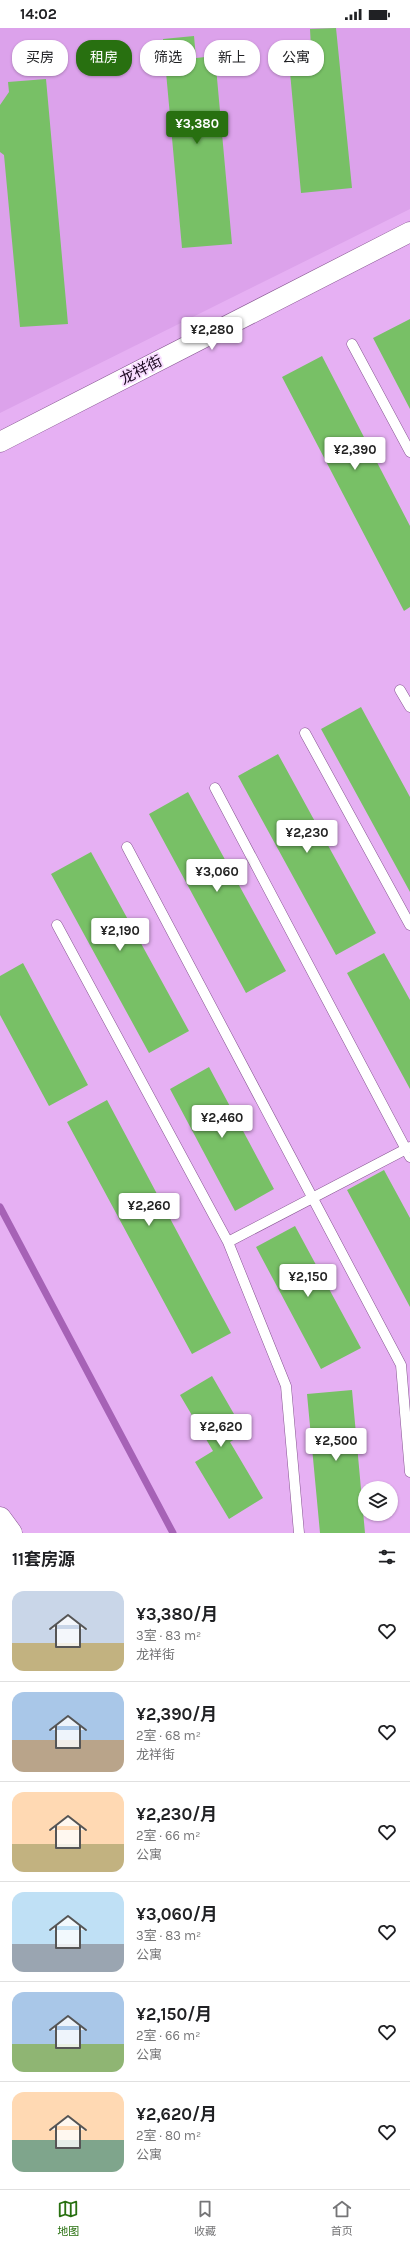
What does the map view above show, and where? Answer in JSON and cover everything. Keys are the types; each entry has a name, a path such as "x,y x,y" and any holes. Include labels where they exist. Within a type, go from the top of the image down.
{"street":[{"name":"龙祥街","path":"0,442 410,232"},
{"path":"0,1518 12,1533"}],"lane":[{"path":"352,344 410,452"},
{"path":"400,690 410,707"},
{"path":"305,733 410,925"},
{"path":"215,788 409,1151 314,1197 228,1242"},
{"path":"127,847 314,1197 401,1365 410,1472"},
{"path":"56,925 228,1242 286,1386 299,1533"}],"shaded area":[{"path":"0,28 410,28 410,209 0,413"}],"building":[{"path":"336,28 352,188 301,193 290,76 324,76 324,40 311,40 310,29"},
{"path":"194,36 194,40 163,40"},
{"path":"204,57 204,76 217,76 232,244 182,248 166,76 196,76 196,58"},
{"path":"46,79 68,324 20,327 4,155 0,152 0,105 9,92 8,82"},
{"path":"410,319 410,409 373,338"},
{"path":"322,356 410,526 410,607 404,611 282,377"},
{"path":"361,707 410,797 410,892 321,729"},
{"path":"278,754 376,933 336,955 238,776"},
{"path":"188,792 286,971 246,993 149,814"},
{"path":"91,852 189,1031 149,1053 51,874"},
{"path":"384,953 410,1000 410,1089 347,973"},
{"path":"23,963 88,1085 49,1106 0,1015 0,976"},
{"path":"209,1067 274,1189 235,1211 170,1089"},
{"path":"107,1100 231,1333 192,1354 67,1122"},
{"path":"384,1170 410,1218 410,1307 347,1190"},
{"path":"295,1226 361,1348 321,1369 256,1247"},
{"path":"212,1376 245,1433 230,1442 263,1498 229,1519 195,1462 213,1451 180,1395"},
{"path":"352,1390 360,1481 358,1481 358,1521 364,1521 365,1533 320,1533 307,1394"}],"waterway":[{"path":"0,1207 173,1533"}]}
